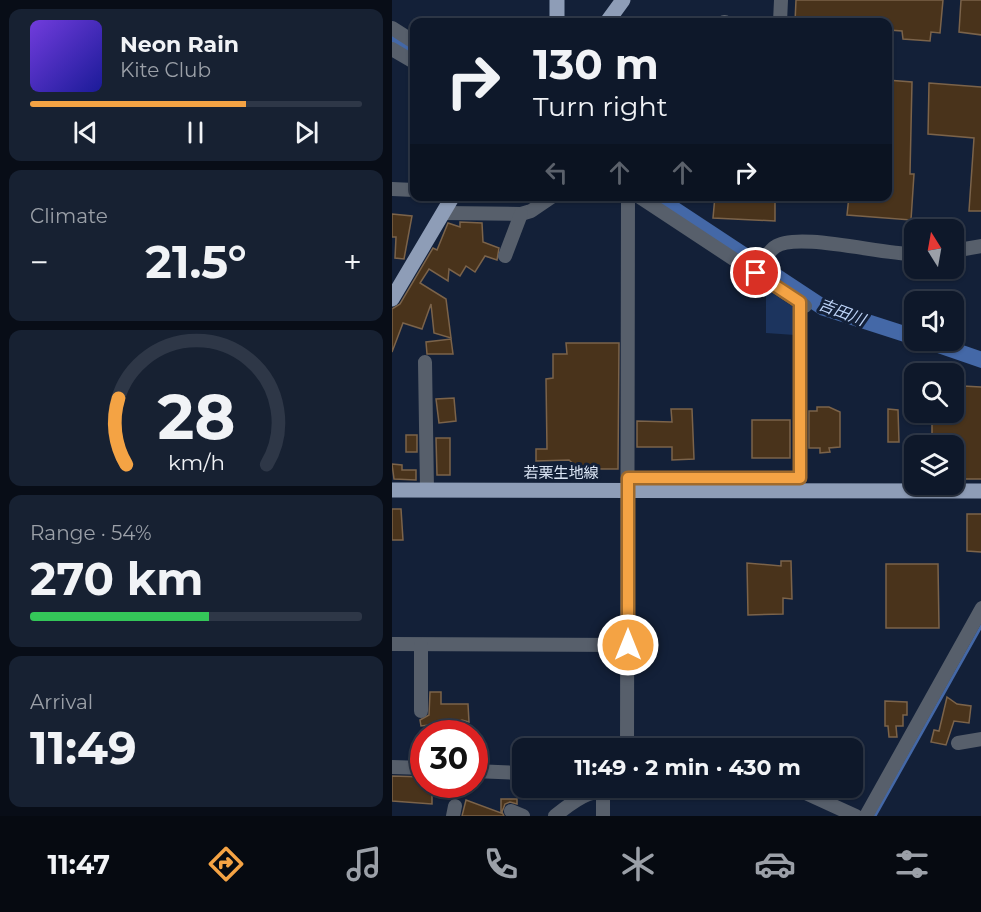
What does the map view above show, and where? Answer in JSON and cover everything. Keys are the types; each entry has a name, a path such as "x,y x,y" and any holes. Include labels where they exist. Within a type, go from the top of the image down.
{"main road":[{"path":"557,0 557,18"},
{"path":"610,18 623,0"},
{"path":"392,299 396,282 450,201"},
{"name":"若栗生地線","path":"392,490 628,484 982,491"}],"street":[{"path":"780,18 781,0"},
{"path":"392,28 410,39"},
{"path":"392,48 410,59"},
{"path":"392,189 410,190"},
{"path":"443,213 521,214 531,212 546,201"},
{"path":"627,738 628,201"},
{"path":"628,484 800,478 802,304 646,201"},
{"path":"505,256 521,214"},
{"path":"756,273 774,247 785,243 806,242 904,253"},
{"path":"964,249 982,246"},
{"path":"425,362 427,490"},
{"path":"866,816 982,608"},
{"path":"392,644 628,645"},
{"path":"421,645 421,711"},
{"path":"958,743 982,739"},
{"path":"392,767 410,768"},
{"path":"488,772 512,773"},
{"path":"555,816 574,798"},
{"path":"603,798 603,816"},
{"path":"816,798 856,816"}],"shaded area":[{"path":"766,289 795,308 795,335 766,333"}],"building":[{"path":"796,0 943,0 940,33 931,32 930,41 903,39 902,31 892,30 892,18 795,18"},
{"path":"961,0 982,0 982,35 959,32"},
{"path":"892,80 912,82 910,174 914,174 911,219 847,215 848,201 892,201"},
{"path":"929,83 982,87 982,211 969,211 974,138 928,134"},
{"path":"715,201 775,201 775,221 713,218"},
{"path":"392,214 412,216 404,259 395,258 396,237 392,237"},
{"path":"460,222 482,223 483,242 499,248 497,260 485,256 475,272 466,266 460,276 449,269 448,281 429,269 420,283 446,299 451,338 434,333 431,304 422,329 403,323 392,352 392,309 400,304 433,248 437,250 448,223 460,227"},
{"path":"451,339 453,354 427,354 426,342"},
{"path":"566,343 619,343 618,469 598,469 598,478 577,478 576,466 569,460 536,461 536,449 547,449 546,379 553,378 553,354 567,354"},
{"path":"964,386 982,387 982,479 964,479 964,435 932,435 932,423 964,423"},
{"path":"454,398 456,421 439,423 436,399"},
{"path":"817,407 829,407 840,412 840,447 829,448 830,452 820,453 820,448 809,448 809,411 817,411"},
{"path":"671,409 692,409 694,459 672,460 672,447 637,447 637,421 672,422"},
{"path":"888,409 898,410 899,442 888,442"},
{"path":"752,420 790,420 790,458 752,458"},
{"path":"406,435 417,435 417,452 406,452"},
{"path":"436,438 450,438 450,475 437,475"},
{"path":"392,464 402,465 402,470 416,470 416,480 394,479"},
{"path":"392,509 401,509 403,540 392,540"},
{"path":"967,514 982,514 982,552 967,551"},
{"path":"781,561 791,561 792,599 783,598 783,614 748,615 747,563 781,566"},
{"path":"886,564 938,564 939,628 886,628"},
{"path":"430,692 441,692 441,704 468,704 469,720 420,720 429,715"},
{"path":"947,697 957,704 971,706 969,723 954,721 946,745 931,742 934,730 939,731"},
{"path":"885,701 907,702 907,715 903,715 903,726 896,726 897,737 889,737 888,726 885,726"},
{"path":"392,776 410,777 410,798 432,798 432,804 392,801"},
{"path":"501,799 517,799 517,804 510,802 505,804 502,812 504,816 462,816 466,800 501,813"}],"waterway":[{"name":"吉田川","path":"392,40 410,51"},
{"name":"吉田川","path":"662,201 824,308 904,334"},
{"name":"吉田川","path":"956,351 982,360"},
{"path":"875,816 982,625"}],"route":[{"path":"628,645 628,478 800,478 800,302 756,273"}]}
